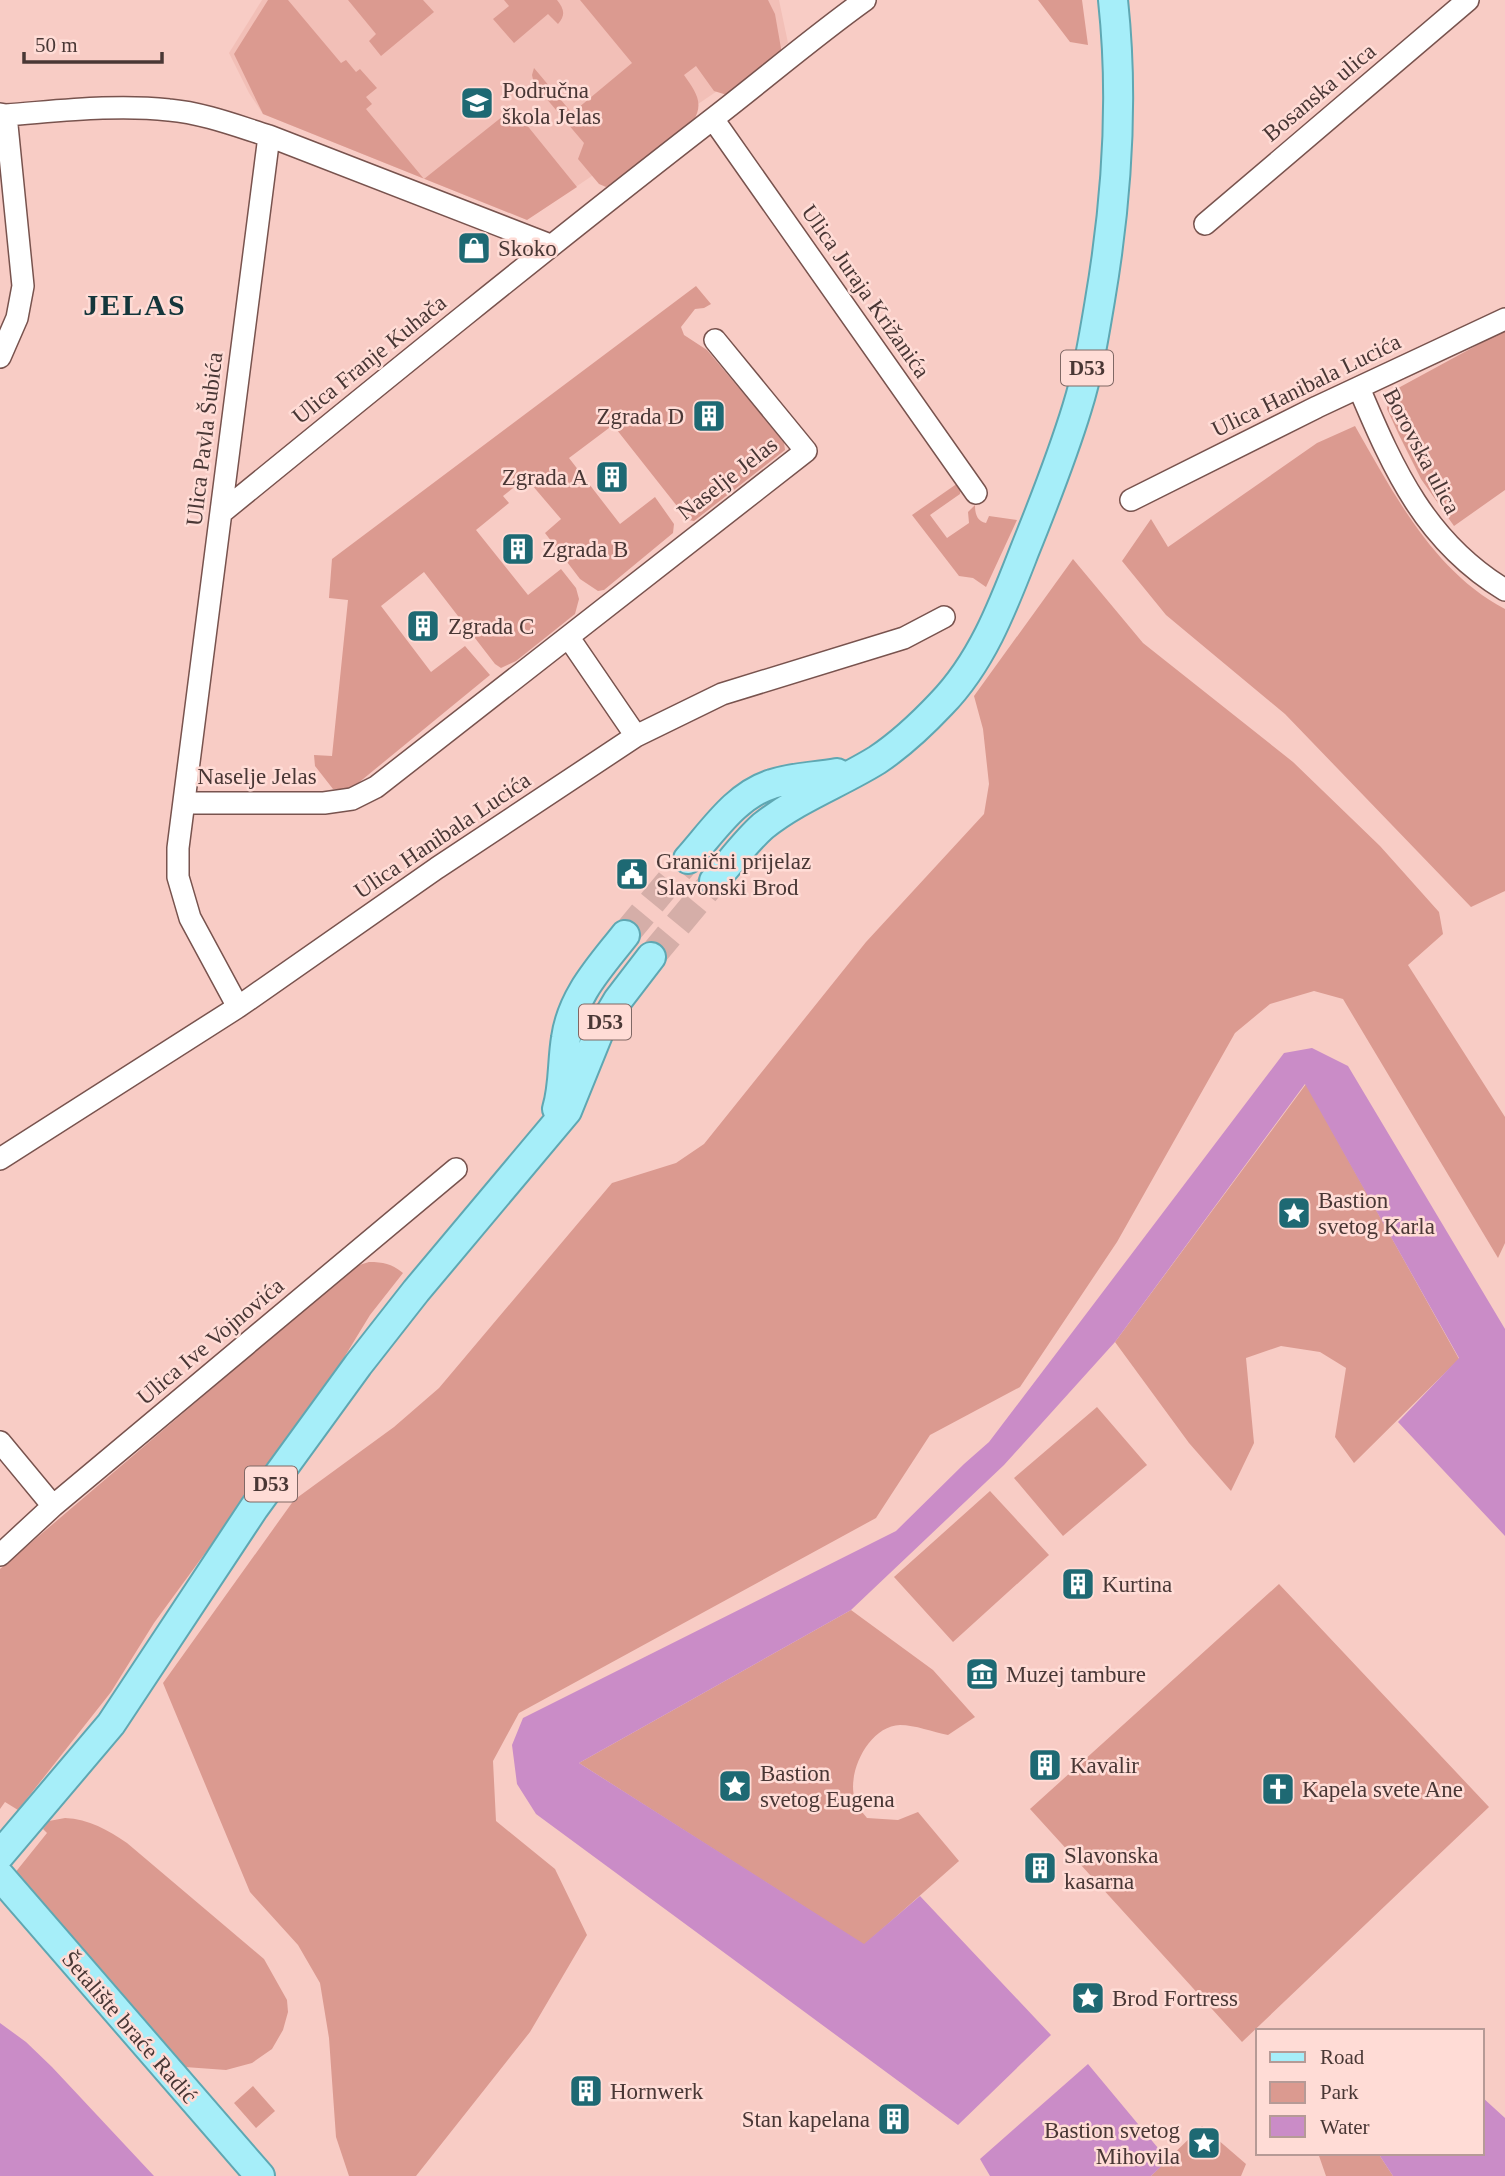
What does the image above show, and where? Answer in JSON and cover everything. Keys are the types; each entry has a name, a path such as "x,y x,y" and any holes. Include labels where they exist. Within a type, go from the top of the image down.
{"main road":[{"name":"D53","path":"714,881 765,825 811,795 889,751 941,705 973,663 988,636 1052,482 1077,407 1100,302 1117,171 1118,41 1113,0"},
{"name":"D53","path":"688,859 733,808 754,791 780,782 867,765"},
{"name":"D53","path":"545,1137 559,1103 566,1036 576,1002 625,935"},
{"name":"D53","path":"1,1861 111,1724 254,1508 358,1365 571,1105 587,1059 607,1017 651,957"},
{"name":"Šetalište braće Radić","path":"1,1861 260,2176"}],"street":[{"name":"Ulica Franje Kuhača","path":"221,513 550,245 713,120 814,37 865,0"},
{"name":"Bosanska ulica","path":"1205,224 1468,0"},
{"path":"0,357 17,318 23,286 9,230 3,115 114,107 171,110 222,121 270,135 550,245"},
{"name":"Ulica Juraja Križanića","path":"713,120 976,493"},
{"name":"Ulica Pavla Šubića","path":"238,1007 190,918 178,877 178,848 270,135"},
{"name":"Ulica Hanibala Lucića","path":"1131,500 1505,319"},
{"name":"Naselje Jelas","path":"185,803 324,803 352,799 376,787 806,451 715,340"},
{"name":"Borovska ulica","path":"1359,388 1386,450 1430,525 1461,558 1505,590"},
{"name":"Ulica Hanibala Lucića","path":"0,1158 238,1007 437,868 636,736 722,694 904,638 944,617"},
{"path":"569,638 636,736"},
{"name":"Ulica Ive Vojnovića","path":"0,1555 53,1506 456,1168"},
{"path":"0,1442 53,1506"}],"shaded area":[{"name":"Područna škola Jelas","path":"262,0 779,0 788,43 527,220 263,114 229,53"}],"green space":[{"path":"268,0 288,0 341,63 346,60 356,72 360,69 377,88 366,97 372,104 366,109 424,178 263,114 234,54"},
{"path":"348,0 423,0 434,12 381,56 369,41 376,34"},
{"path":"504,0 557,0 563,9 563,15 558,24 548,14 514,43 493,19 509,6"},
{"path":"580,0 768,0 775,14 782,54 727,95 714,91 696,66 684,75 697,97 697,115 693,121 614,184 606,187 599,184 578,159 584,143 534,84 532,75 534,68 572,113 632,63"},
{"path":"1038,0 1082,0 1088,45 1070,42"},
{"path":"513,108 577,187 527,220 424,179"},
{"path":"696,286 711,304 695,309 681,327 684,335 707,350 784,442 785,450 694,521 688,520 613,425 569,458 620,524 655,497 674,524 673,533 604,590 598,591 580,579 545,533 561,519 526,478 503,496 509,503 476,530 528,595 561,569 576,588 579,599 575,614 516,661 501,668 495,664 424,572 381,606 431,672 465,646 490,675 357,784 346,789 333,789 315,766 314,755 332,756 348,600 329,598 332,559"},
{"path":"1505,330 1505,490 1454,526 1421,479 1399,435 1387,409 1389,393"},
{"path":"1355,426 1401,504 1436,552 1479,593 1505,609 1505,891 1471,907 1285,714 1166,615 1122,561 1151,519 1168,547 1317,443"},
{"path":"958,483 961,487 960,494 930,515 947,538 969,523 968,512 975,505 980,521 986,523 989,516 1017,520 986,587 973,578 959,576 912,515"},
{"path":"1073,559 1143,643 1293,762 1380,846 1439,912 1443,934 1408,965 1505,1117 1505,1243 1498,1258 1343,999 1314,991 1270,1004 1235,1033 1117,1242 1020,1387 930,1435 876,1518 519,1713 493,1761 496,1821 555,1869 587,1935 530,2032 416,2176 349,2176 336,2137 329,2038 320,1983 298,1945 250,1892 163,1683 294,1500 394,1427 439,1388 612,1183 676,1163 704,1144 866,942 984,814 989,784 983,729 974,696"},
{"name":"Bastion svetog Karla","path":"1306,1084 1459,1359 1354,1463 1335,1437 1346,1368 1320,1352 1281,1346 1246,1358 1254,1443 1231,1491 1189,1443 1115,1342"},
{"path":"369,1262 388,1264 403,1273 370,1315 306,1415 154,1623 111,1692 18,1810 5,1802 0,1809 0,1569 356,1266"},
{"path":"1097,1407 1147,1465 1063,1536 1014,1478"},
{"path":"990,1491 1049,1555 953,1642 894,1577"},
{"path":"1279,1584 1489,1807 1242,2042 1030,1809"},
{"name":"Bastion svetog Eugena","path":"851,1610 933,1670 975,1717 948,1735 906,1725 889,1727 879,1733 862,1753 853,1789 856,1802 867,1818 898,1820 918,1812 959,1861 864,1945 579,1763"},
{"path":"65,1818 98,1826 127,1843 264,1959 287,2000 288,2012 283,2030 272,2049 252,2063 226,2070 185,2067 165,2055 10,1879 47,1833 43,1829 49,1821"},
{"path":"253,2086 275,2111 256,2128 234,2103"},
{"name":"Bastion svetog Mihovila","path":"1202,2126 1246,2164 1241,2176 1151,2176"},
{"path":"1319,2155 1379,2155 1393,2176 1326,2176"}],"water":[{"path":"1312,1048 1348,1066 1505,1329 1505,1536 1398,1422 1459,1358 1305,1084 1115,1342 1004,1465 851,1610 579,1763 864,1944 920,1896 1051,2035 958,2125 536,1814 517,1784 512,1745 523,1718 896,1531 989,1442 1284,1053"},
{"path":"0,2023 26,2042 52,2067 154,2176 0,2176"},
{"path":"1088,2064 1168,2160 1151,2176 990,2176 980,2159"},
{"path":"1484,2099 1505,2118 1505,2176 1393,2176 1379,2155 1484,2155"}],"tunnel":[{"path":"625,935 688,859"},
{"path":"651,957 714,881"}],"place":[{"name":"Područna škola Jelas","path":"477,103"},
{"name":"Skoko","path":"474,248"},
{"name":"Zgrada D","path":"709,416"},
{"name":"Zgrada A","path":"612,477"},
{"name":"Zgrada B","path":"518,549"},
{"name":"Zgrada C","path":"423,626"},
{"name":"Granični prijelaz Slavonski Brod","path":"632,874"},
{"name":"Bastion svetog Karla","path":"1294,1213"},
{"name":"Kurtina","path":"1078,1584"},
{"name":"Muzej tambure","path":"982,1674"},
{"name":"Kavalir","path":"1045,1765"},
{"name":"Bastion svetog Eugena","path":"735,1786"},
{"name":"Kapela svete Ane","path":"1278,1789"},
{"name":"Slavonska kasarna","path":"1040,1868"},
{"name":"Brod Fortress","path":"1088,1998"},
{"name":"Hornwerk","path":"586,2091"},
{"name":"Stan kapelana","path":"894,2119"},
{"name":"Bastion svetog Mihovila","path":"1204,2143"}],"district":[{"name":"JELAS","path":"135,305"}]}
